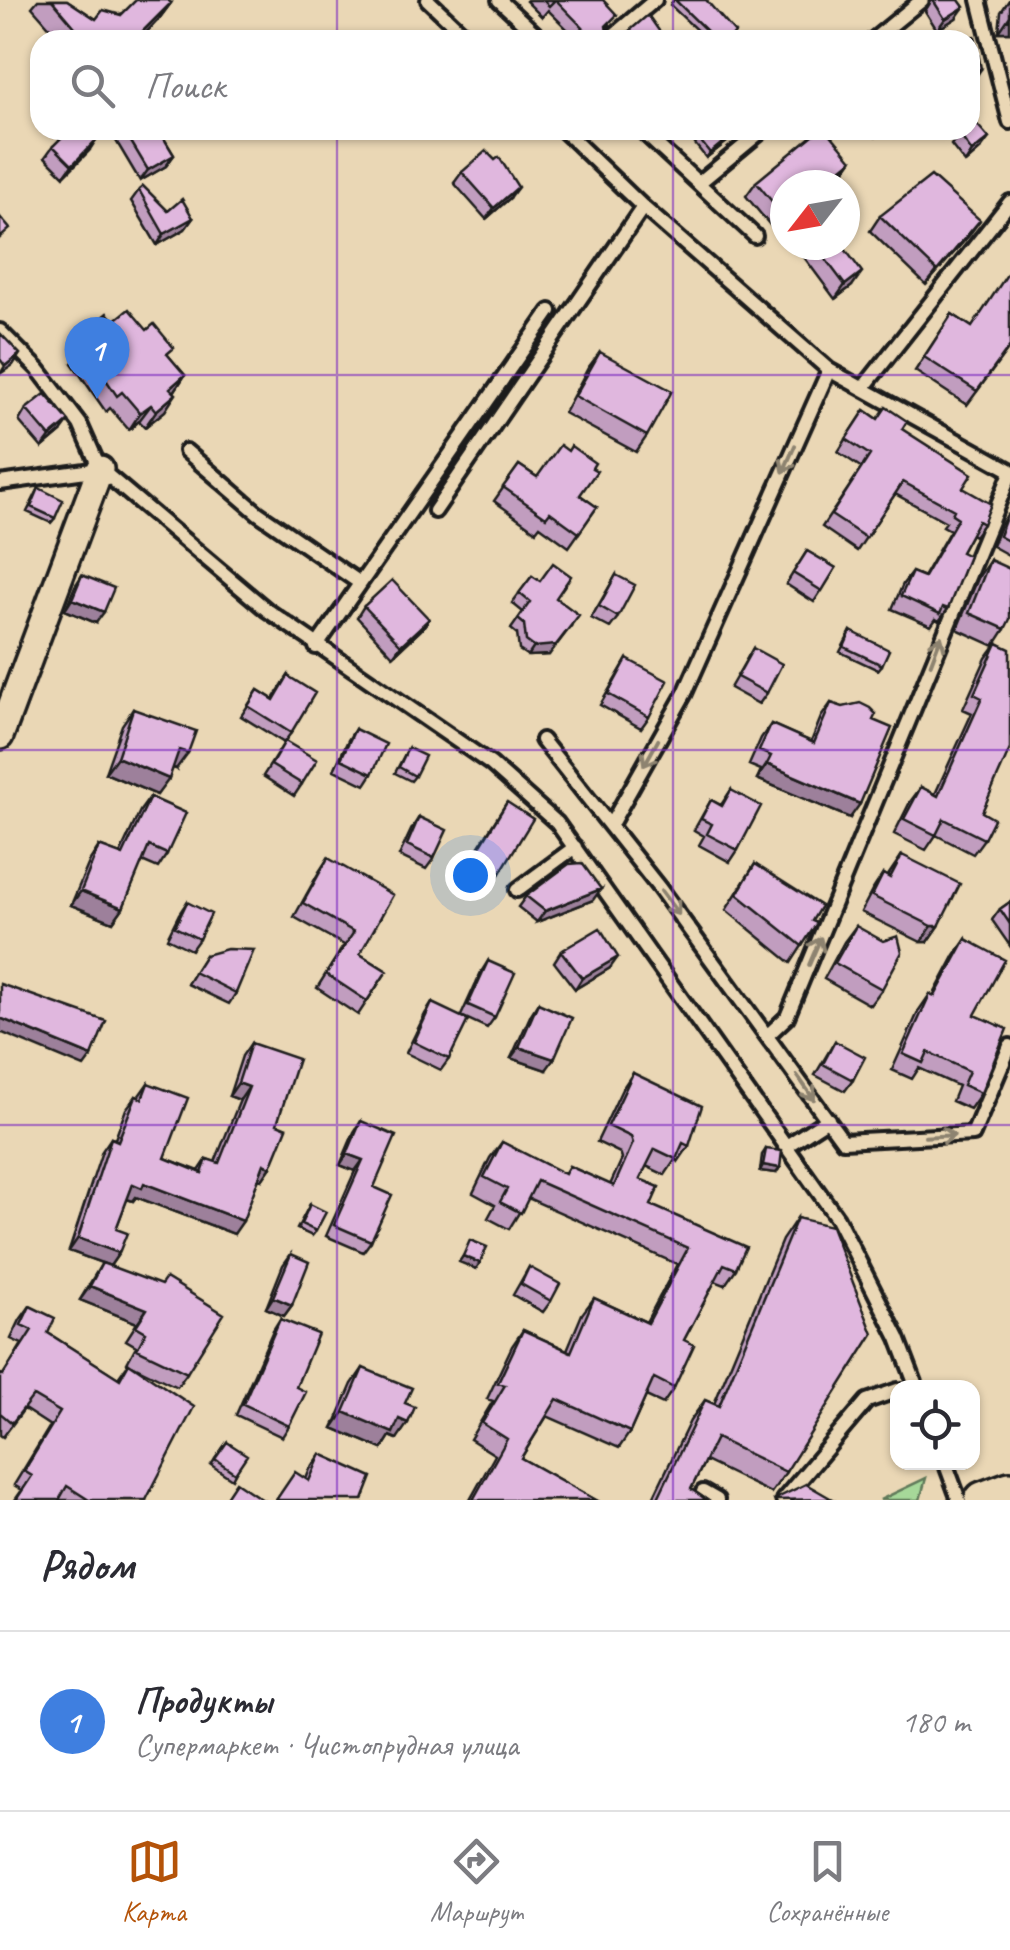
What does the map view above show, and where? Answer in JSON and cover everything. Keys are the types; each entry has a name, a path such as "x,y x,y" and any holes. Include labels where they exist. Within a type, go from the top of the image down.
{"main road":[{"path":"983,1500 1010,1490"}],"street":[{"path":"0,736 100,469"}],"lane":[{"path":"428,0 460,30"},
{"path":"499,0 531,30"},
{"path":"620,30 655,0"},
{"path":"885,30 922,0"},
{"path":"979,0 1010,122"},
{"path":"573,140 643,207 829,370 1010,472 787,1018 768,1035"},
{"path":"652,140 755,236"},
{"path":"699,183 752,140"},
{"path":"864,388 1010,202"},
{"path":"436,512 643,207"},
{"path":"316,647 550,311"},
{"path":"0,331 38,369 80,424 100,469 316,647 491,764 557,824 837,1218 898,1338 907,1380"},
{"path":"610,826 685,692 829,370"},
{"path":"186,450 258,514 360,584"},
{"path":"0,483 100,469"},
{"path":"542,740 768,1035 843,1141 973,1134 1010,1046"},
{"path":"516,890 574,847"},
{"path":"785,1147 828,1119"},
{"path":"782,1500 866,1401 890,1393"},
{"path":"948,1470 960,1500"},
{"path":"704,1492 717,1500"}],"green space":[{"path":"926,1478 920,1500 880,1500"}],"building":[{"path":"52,0 67,0 96,19 103,10 121,15 136,0 171,3 144,30 78,30"},
{"path":"556,0 603,0 617,15 607,30 585,30"},
{"path":"675,0 706,0 732,30 706,30"},
{"path":"933,0 959,0 964,7 945,19"},
{"path":"648,15 658,30 630,30"},
{"path":"980,128 989,138 972,152 963,140 980,140"},
{"path":"59,140 96,140 72,165 53,146"},
{"path":"130,140 165,140 174,155 148,170"},
{"path":"700,140 726,140 710,153"},
{"path":"807,140 835,140 852,160 840,170 771,170"},
{"path":"486,151 495,160 499,157 518,187 494,208 462,172"},
{"path":"770,170 770,199 756,182"},
{"path":"931,176 980,220 937,271 880,216"},
{"path":"143,186 168,211 182,199 193,218 164,234 139,190"},
{"path":"0,217 10,229 0,238"},
{"path":"826,260 853,260 862,272 845,285"},
{"path":"1010,270 1010,346 977,391 924,357 952,314 972,327"},
{"path":"129,309 147,330 154,324 174,348 167,354 185,375 170,388 176,394 156,411 151,405 140,413 122,392 117,396 84,347 94,338 87,330 107,313 114,321"},
{"path":"0,333 20,354 5,366 0,359"},
{"path":"600,352 672,391 647,436 575,396"},
{"path":"45,394 69,421 50,437 26,409"},
{"path":"886,407 907,421 902,429 972,474 963,488 991,504 983,524 978,521 961,552 969,556 948,609 943,607 940,614 901,596 912,572 924,577 958,518 952,514 954,510 903,482 866,538 831,515 870,455 846,439 865,410 878,419"},
{"path":"560,445 568,451 571,446 595,463 592,468 597,471 580,495 597,507 579,533 550,512 546,517 503,487 519,465 537,477"},
{"path":"39,488 63,500 55,518 31,507"},
{"path":"1007,515 1010,517 1010,542 999,536"},
{"path":"807,551 836,568 822,591 793,573"},
{"path":"990,560 1010,569 1010,619 1005,629 969,613"},
{"path":"553,563 571,576 556,598 579,615 556,645 534,647 526,641 524,624 518,619 530,602 519,593 532,576 540,581"},
{"path":"82,575 114,588 104,612 72,599"},
{"path":"616,575 635,585 618,617 599,606"},
{"path":"392,580 429,619 401,645 364,606"},
{"path":"851,631 889,650 882,665 844,647"},
{"path":"997,643 1010,649 1010,749 982,812 994,819 984,839 944,819 936,835 904,819 921,787 938,796 982,698 974,694"},
{"path":"753,648 782,664 767,693 737,677"},
{"path":"627,659 668,681 649,717 608,694"},
{"path":"288,676 315,693 291,733 248,706 258,690 274,700"},
{"path":"831,703 843,707 860,703 876,714 873,720 892,728 860,804 767,764 771,756 759,751 771,724 814,743"},
{"path":"133,709 196,731 188,753 179,750 169,779 117,757"},
{"path":"355,729 386,744 372,774 341,759"},
{"path":"285,741 317,760 302,784 271,765"},
{"path":"408,748 425,756 415,776 399,767"},
{"path":"731,790 761,806 738,850 707,834 712,824 701,819 711,800 722,806"},
{"path":"150,797 186,813 167,854 149,846 123,908 81,891 99,846 123,855"},
{"path":"507,802 533,819 500,873 474,856"},
{"path":"419,817 447,830 434,858 407,845"},
{"path":"902,855 960,884 939,926 872,896 883,874 890,878"},
{"path":"328,858 393,895 360,954 387,971 367,1001 326,974 354,932 303,903"},
{"path":"582,863 601,889 545,911 526,896 569,864"},
{"path":"755,864 821,906 812,921 817,923 802,946 737,894"},
{"path":"187,902 211,914 199,939 175,927"},
{"path":"1010,902 1010,924 1000,909"},
{"path":"856,926 883,941 898,936 902,952 882,989 835,963"},
{"path":"600,928 618,957 582,978 561,951"},
{"path":"966,939 1005,960 975,1015 1007,1029 981,1093 963,1085 969,1071 928,1052 923,1063 903,1054 930,994 935,996"},
{"path":"227,949 254,950 236,993 194,972 205,955"},
{"path":"488,961 515,973 495,1017 468,1005"},
{"path":"0,984 106,1021 92,1056 0,1018"},
{"path":"432,1003 468,1020 449,1059 414,1042"},
{"path":"538,1003 572,1018 554,1059 519,1047"},
{"path":"835,1041 865,1057 853,1080 823,1064"},
{"path":"251,1043 298,1059 277,1124 287,1128 271,1167 264,1164 243,1221 144,1183 142,1188 133,1184 116,1229 127,1233 119,1253 78,1238 111,1138 118,1141 136,1096 142,1099 148,1083 188,1098 165,1158 202,1173 207,1159 219,1163 249,1087 238,1083"},
{"path":"633,1073 702,1106 689,1146 683,1143 676,1159 655,1149 640,1179 659,1187 651,1205 746,1247 736,1269 724,1264 684,1340 694,1345 674,1388 654,1378 630,1432 557,1399 521,1458 596,1500 473,1500 507,1439 482,1423 505,1385 498,1383 523,1330 571,1352 594,1298 648,1323 688,1248 537,1181 521,1213 500,1202 507,1189 484,1177 502,1142 565,1174 569,1166 614,1186 633,1143 631,1137 608,1126"},
{"path":"361,1121 396,1136 374,1187 392,1195 371,1241 334,1225 363,1160 347,1154"},
{"path":"766,1149 782,1151 780,1168 763,1165"},
{"path":"310,1204 326,1212 316,1231 301,1224"},
{"path":"797,1218 831,1226 873,1334 786,1472 716,1438 691,1489 707,1500 657,1500 705,1400 719,1406"},
{"path":"470,1240 487,1247 480,1263 463,1256"},
{"path":"291,1254 309,1262 292,1305 273,1297"},
{"path":"102,1263 161,1285 166,1278 224,1314 187,1373 137,1349 146,1332 136,1326 147,1309 90,1286"},
{"path":"529,1267 560,1284 551,1301 521,1284"},
{"path":"30,1306 55,1318 48,1333 120,1379 129,1363 194,1407 146,1500 89,1500 67,1486 59,1500 16,1500 32,1476 24,1471 60,1412 33,1396 12,1423 0,1413 0,1374 3,1375 32,1330 21,1325"},
{"path":"280,1319 318,1334 296,1387 306,1392 289,1426 243,1404"},
{"path":"363,1368 412,1388 405,1403 415,1407 408,1423 399,1419 393,1433 344,1412"},
{"path":"227,1442 247,1455 235,1473 215,1459"},
{"path":"321,1454 372,1477 363,1500 276,1500 295,1472 309,1481"},
{"path":"236,1482 263,1500 224,1500"},
{"path":"806,1484 832,1499 773,1500"}],"place":[{"name":"Продукты","path":"97,399"}]}
